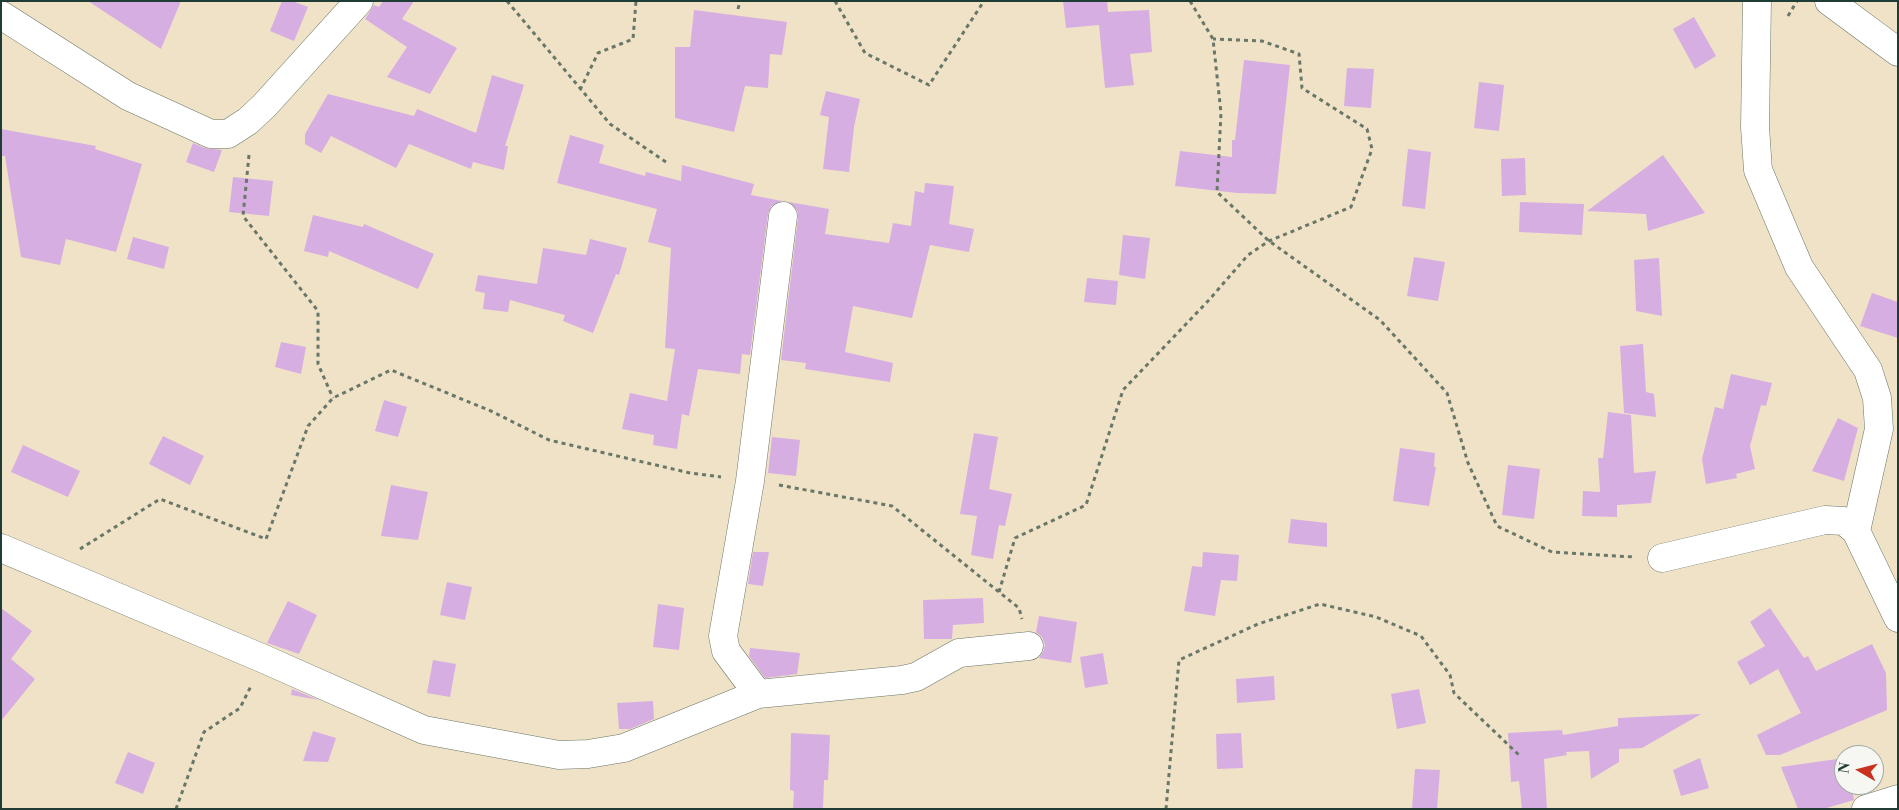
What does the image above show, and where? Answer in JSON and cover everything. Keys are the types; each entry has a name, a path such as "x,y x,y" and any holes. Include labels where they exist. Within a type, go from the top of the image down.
{"street":[{"path":"1,16 128,96 211,134 228,134 265,105 359,1"},
{"path":"1757,1 1755,127 1758,170 1799,267 1868,370 1877,398 1879,429 1856,531"},
{"path":"1829,1 1898,52"},
{"path":"758,694 726,651 723,636 750,481 783,216"},
{"path":"1662,558 1826,520 1844,521 1856,531 1898,618"},
{"path":"1,548 264,659 424,730 558,756 588,754 624,748 758,694 902,680 916,676 959,653 1029,646"},
{"path":"1866,809 1898,799"}],"path":[{"path":"506,1 610,124 669,164"},
{"path":"580,90 598,53 633,39 636,1"},
{"path":"738,9 740,1"},
{"path":"834,1 865,53 929,85 984,1"},
{"path":"1190,1 1213,39 1221,113 1217,192 1269,241 1380,320 1447,393 1468,463 1497,526 1552,552 1662,558"},
{"path":"999,592 1014,538 1086,505 1123,390 1209,300 1248,255 1269,241 1351,207 1372,149 1368,129 1302,88 1299,54 1262,41 1213,39"},
{"path":"228,134 249,150 243,216 318,311 318,364 333,398"},
{"path":"48,569 160,499 266,539 308,426 333,398 391,370 492,412 550,440 690,473 806,489 892,506 1019,608 1029,646"},
{"path":"1166,809 1179,660 1258,624 1320,604 1376,617 1421,636 1450,675 1454,693 1520,756"},
{"path":"176,809 204,732 240,708 264,659"}],"building":[{"path":"88,1 181,1 161,49"},
{"path":"282,1 292,1 308,7 294,41 270,31"},
{"path":"383,1 414,1 402,19 457,48 430,94 387,77 407,47 365,19 374,5 379,7"},
{"path":"1063,1 1107,1 1108,12 1149,10 1152,52 1130,54 1134,85 1105,88 1099,25 1066,28"},
{"path":"694,10 787,22 782,55 770,54 768,88 745,86 734,132 675,118 675,47 690,47"},
{"path":"1694,17 1716,56 1695,69 1673,29"},
{"path":"1244,60 1290,65 1276,194 1237,193 1175,186 1180,151 1232,157 1232,140 1235,140"},
{"path":"1347,68 1374,69 1371,108 1344,106"},
{"path":"492,75 524,85 505,146 508,146 504,170 473,162 471,169 409,144 396,168 331,136 321,153 305,144 305,134 328,94 414,116 417,109 476,133"},
{"path":"1479,82 1504,85 1499,131 1474,128"},
{"path":"826,91 860,99 854,127 849,172 823,169 829,117 820,115"},
{"path":"1,129 96,146 95,149 142,164 116,252 66,239 60,265 21,257 5,156 1,156"},
{"path":"570,135 604,145 599,163 645,176 646,172 681,181 682,165 754,184 751,195 782,201 771,206 768,214 750,355 742,354 740,374 698,369 689,416 682,414 677,449 653,445 654,435 622,429 630,393 667,401 675,349 665,348 671,248 648,242 657,209 557,183"},
{"path":"193,143 205,148 222,150 214,172 186,162"},
{"path":"1408,149 1431,152 1425,209 1402,206"},
{"path":"1663,155 1705,213 1648,231 1646,214 1587,211"},
{"path":"1525,158 1526,195 1502,196 1501,159"},
{"path":"233,177 273,181 269,216 229,212"},
{"path":"925,183 954,186 949,224 974,229 969,252 930,245 912,318 853,306 845,352 893,363 890,382 805,369 806,363 781,360 798,218 797,210 789,202 829,209 825,234 889,243 893,223 911,226 915,191 924,193"},
{"path":"1520,202 1584,204 1582,235 1519,232"},
{"path":"313,215 363,227 364,224 434,254 418,289 329,251 328,257 304,251"},
{"path":"1123,235 1150,238 1145,279 1119,275"},
{"path":"133,237 169,247 164,269 127,259"},
{"path":"590,239 627,248 619,275 616,274 593,333 563,321 565,315 510,300 508,312 483,309 485,293 475,291 478,275 537,284 543,248 586,255"},
{"path":"1414,257 1445,262 1438,301 1407,296"},
{"path":"1659,258 1662,316 1636,311 1634,260"},
{"path":"1087,278 1118,281 1116,305 1084,302"},
{"path":"1872,293 1898,302 1898,338 1860,326"},
{"path":"281,342 306,347 301,374 275,367"},
{"path":"1643,344 1646,392 1654,394 1656,417 1624,413 1620,346"},
{"path":"1731,374 1772,383 1766,406 1761,405 1750,446 1755,469 1736,474 1737,478 1706,484 1702,459 1715,407 1723,409"},
{"path":"384,400 407,407 398,437 375,431"},
{"path":"1608,412 1631,415 1634,473 1656,471 1651,503 1617,505 1617,517 1582,516 1583,491 1600,492 1598,458 1603,458"},
{"path":"1838,418 1858,428 1844,481 1812,471"},
{"path":"974,433 998,437 989,489 1012,494 1005,526 999,525 993,559 971,555 977,516 960,514"},
{"path":"163,436 204,456 190,485 149,464"},
{"path":"772,437 800,440 796,476 768,473"},
{"path":"23,445 80,471 68,497 11,472"},
{"path":"1400,448 1435,453 1434,467 1436,467 1429,506 1393,501"},
{"path":"1508,465 1540,469 1534,519 1502,515"},
{"path":"391,485 428,492 418,540 381,536"},
{"path":"1291,519 1327,523 1327,547 1288,543"},
{"path":"753,552 769,552 763,586 748,584"},
{"path":"1203,552 1239,555 1237,581 1221,580 1215,616 1184,611 1192,566 1202,567"},
{"path":"447,582 472,587 465,620 440,615"},
{"path":"983,598 984,623 953,625 952,639 924,639 923,600"},
{"path":"288,601 317,615 299,654 267,643"},
{"path":"658,604 684,608 679,650 653,647"},
{"path":"1,608 32,631 11,659 35,679 1,721"},
{"path":"1770,608 1804,658 1808,656 1816,671 1872,644 1886,673 1887,710 1780,755 1766,755 1757,735 1801,713 1778,669 1750,685 1737,662 1765,646 1750,622"},
{"path":"1039,616 1077,622 1071,663 1039,658 1045,645 1042,637 1036,632"},
{"path":"750,648 800,653 797,674 765,678 749,656"},
{"path":"1103,653 1108,684 1085,688 1080,657"},
{"path":"433,660 456,664 450,697 427,693"},
{"path":"1274,676 1275,700 1237,703 1236,679"},
{"path":"292,689 319,700 291,695"},
{"path":"1419,689 1426,723 1397,729 1391,694"},
{"path":"653,701 654,719 630,729 619,729 617,703"},
{"path":"1701,714 1642,748 1619,749 1619,762 1591,779 1589,751 1566,752 1567,755 1544,759 1547,809 1522,809 1519,781 1511,782 1508,733 1562,730 1563,735 1618,726 1618,718"},
{"path":"313,731 336,738 328,762 303,761"},
{"path":"791,733 830,735 828,780 824,780 823,809 793,809 794,791 790,790"},
{"path":"1241,733 1243,768 1217,769 1216,734"},
{"path":"128,752 155,763 143,794 115,783"},
{"path":"1700,758 1709,788 1681,796 1673,770"},
{"path":"1834,759 1834,795 1853,795 1854,800 1823,809 1798,809 1781,767"},
{"path":"1415,769 1440,770 1437,809 1412,809"}]}
